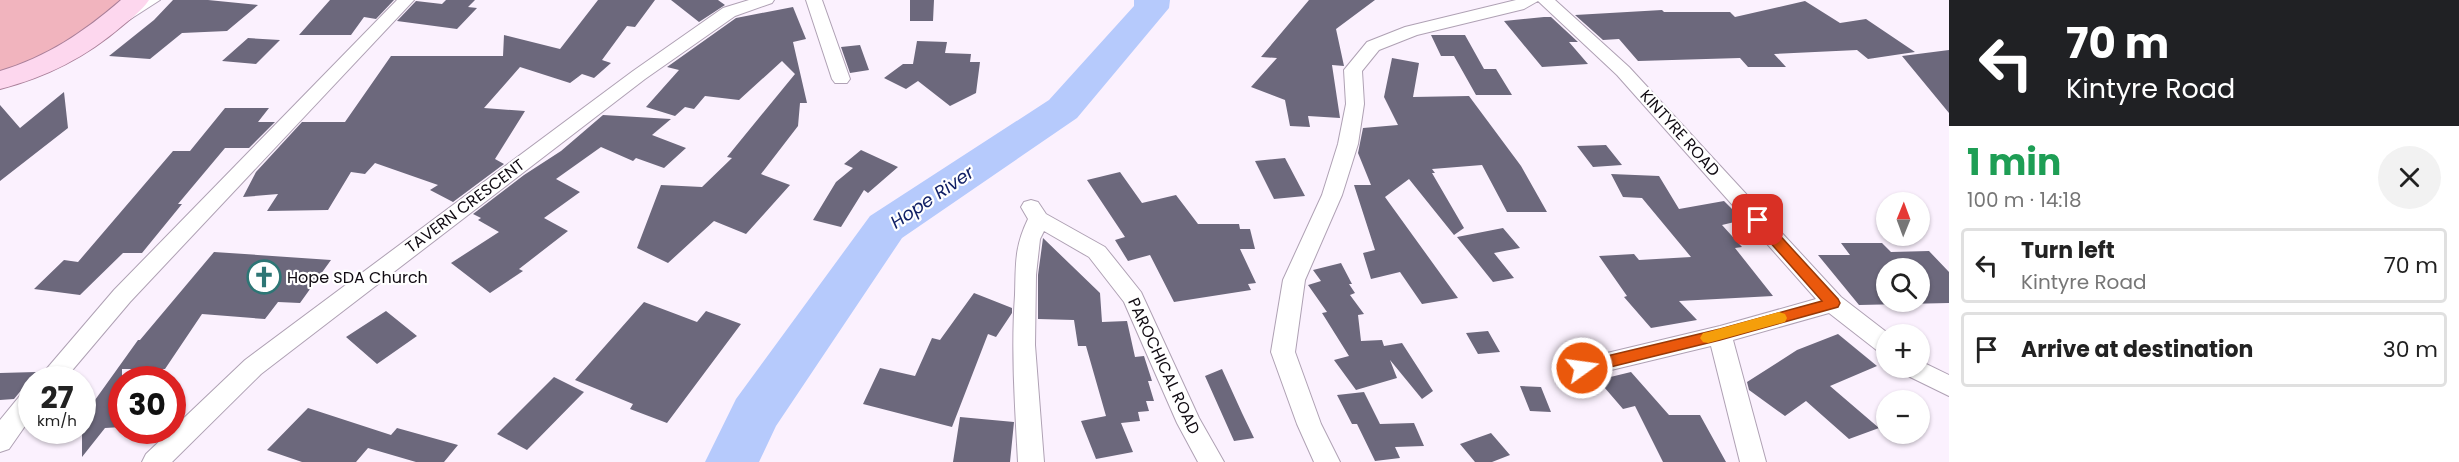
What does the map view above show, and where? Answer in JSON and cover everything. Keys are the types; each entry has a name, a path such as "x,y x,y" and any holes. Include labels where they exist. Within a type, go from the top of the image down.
{"main road":[{"path":"0,80 34,71 59,60 101,31 136,0"}],"street":[{"path":"101,31 152,0"},
{"path":"60,366 122,296 406,0"},
{"name":"TAVERN CRESCENT","path":"155,462 253,367 629,82 729,12 766,0"},
{"path":"814,0 841,79"},
{"path":"1327,462 1309,424 1283,352 1294,280 1332,195 1348,144 1355,105 1353,70 1372,46 1411,31 1518,5 1530,0"},
{"name":"KINTYRE ROAD","path":"1545,0 1623,71 1833,303 1876,337"},
{"name":"PAROCHICAL ROAD","path":"1031,462 1023,345 1025,275 1035,213 1097,252 1133,298 1189,423 1210,462"},
{"path":"1582,368 1720,335 1833,303"},
{"path":"1720,335 1754,462"},
{"path":"1930,376 1949,386"},
{"path":"0,441 18,414"}],"shaded area":[{"path":"0,0 124,0 96,23 66,43 0,72"}],"building":[{"path":"173,0 208,0 258,5 227,31 182,33 150,59 109,56 154,20"},
{"path":"330,0 394,0 376,19 364,17 351,35 299,35"},
{"path":"446,0 475,0 468,7 477,8 457,29 397,21 416,1 442,4"},
{"path":"598,0 655,0 635,27 627,26 602,60 611,63 594,78 582,74 570,83 520,67 484,108 525,111 495,159 504,164 453,202 430,190 438,185 375,163 365,174 351,172 328,210 267,211 278,194 243,197 256,172 302,122 345,122 391,56 503,56 504,35 560,49"},
{"path":"671,0 718,0 725,5 699,22"},
{"path":"910,0 934,0 933,21 910,21"},
{"path":"1309,0 1375,0 1336,29 1344,66 1332,65 1340,118 1308,116 1310,127 1290,126 1285,100 1251,87 1277,58 1261,57"},
{"path":"1805,1 1840,23 1866,19 1915,52 1868,59 1857,50 1774,54 1786,67 1748,67 1740,58 1638,61 1619,39 1603,40 1575,15 1662,10 1664,12 1730,12 1735,17"},
{"path":"793,7 806,39 793,42 807,103 800,103 798,126 761,174 790,185 746,234 714,221 668,263 637,248 661,185 702,187 732,158 727,157 795,74 782,61 739,100 705,96 694,109 685,107 675,116 646,107 679,70 667,67 736,18"},
{"path":"1551,17 1578,42 1569,42 1588,64 1542,67 1504,21"},
{"path":"1431,35 1465,35 1484,69 1496,69 1512,95 1476,95 1454,56 1441,56"},
{"path":"248,38 280,40 256,64 222,61"},
{"path":"917,41 947,42 945,53 971,54 970,62 980,62 976,93 950,106 918,81 906,89 884,78 903,64 913,64"},
{"path":"860,45 869,70 850,73 841,47"},
{"path":"1949,50 1949,113 1902,56"},
{"path":"1392,58 1419,63 1413,97 1469,96 1521,166 1547,212 1507,212 1482,165 1432,169 1435,173 1432,173 1464,228 1454,235 1409,179 1385,197 1458,298 1422,304 1400,272 1371,279 1363,253 1375,250 1354,185 1371,185 1358,153 1363,128 1398,125 1384,97"},
{"path":"64,92 68,128 0,181 0,105 20,128"},
{"path":"225,108 269,108 258,122 275,122 249,148 225,148 178,204 182,204 142,253 123,253 80,295 34,289 64,260 78,262 173,151 190,151"},
{"path":"603,115 671,119 652,135 686,148 664,168 636,158 633,161 601,147 556,179 580,192 544,218 568,231 519,269 523,271 490,293 451,263 499,232 478,220 481,218 473,214 524,175 561,151"},
{"path":"1606,145 1622,165 1593,167 1577,146"},
{"path":"861,150 898,167 868,193 864,190 841,227 813,220 836,182 853,168 844,164"},
{"path":"1285,158 1305,196 1274,199 1255,161"},
{"path":"1120,172 1142,203 1176,195 1198,224 1239,224 1240,229 1250,229 1255,249 1240,249 1256,283 1248,284 1251,290 1174,302 1150,255 1128,261 1115,240 1125,237 1087,180"},
{"path":"1611,174 1659,176 1679,209 1724,201 1743,220 1722,225 1742,247 1735,248 1773,296 1679,301 1697,320 1651,328 1624,297 1627,296 1599,256 1634,254 1639,260 1691,257 1642,198 1623,197"},
{"path":"1503,228 1520,248 1494,253 1514,278 1493,282 1457,237"},
{"path":"1043,238 1100,293 1102,322 1127,321 1135,357 1144,356 1152,381 1148,381 1154,401 1146,401 1149,411 1138,412 1140,421 1121,423 1133,452 1096,459 1081,421 1106,416 1086,346 1078,346 1074,320 1038,319 1038,275"},
{"path":"1841,243 1876,243 1876,246 1885,246 1891,252 1929,251 1949,272 1949,303 1930,303 1930,258 1876,258 1876,305 1859,305 1818,255 1850,255"},
{"path":"214,252 331,260 300,303 278,302 265,319 202,314 167,366 119,366"},
{"path":"1341,263 1355,293 1350,295 1364,314 1358,315 1361,341 1382,340 1384,346 1402,343 1433,391 1422,399 1390,360 1397,378 1356,390 1334,360 1349,356 1322,313 1327,312 1308,285 1321,281 1313,270"},
{"path":"974,293 1012,308 1012,313 996,337 988,334 952,427 863,404 880,368 915,376 932,338 940,340"},
{"path":"644,302 697,322 706,311 741,324 667,423 630,409 633,404 575,380"},
{"path":"386,311 417,336 377,364 346,337"},
{"path":"1488,331 1500,352 1478,354 1466,333"},
{"path":"1838,334 1876,365 1830,386 1876,425 1876,429 1849,439 1806,401 1785,416 1749,390 1747,382 1797,350"},
{"path":"1222,369 1254,438 1234,441 1205,376"},
{"path":"18,372 18,394 14,399 0,400 0,373"},
{"path":"1631,372 1669,415 1700,415 1726,462 1663,462 1635,406 1623,409 1598,380"},
{"path":"554,377 584,392 527,450 497,434"},
{"path":"108,382 108,428 105,428 96,439 96,399"},
{"path":"1520,386 1541,387 1551,412 1530,411"},
{"path":"1364,392 1380,424 1414,423 1424,446 1395,447 1400,458 1375,461 1357,424 1352,424 1337,395"},
{"path":"308,408 391,435 397,428 458,445 444,462 416,462 368,448 356,462 302,462 267,450"},
{"path":"960,417 1014,422 1010,462 953,462"},
{"path":"1491,433 1510,455 1492,462 1475,462 1460,444"},
{"path":"82,444 92,444 82,457"}],"waterway":[{"name":"Hope River","path":"732,462 755,414 886,227 1063,109 1151,8 1152,0"}],"slow traffic":[{"path":"1708,338 1779,318"}],"place":[{"name":"Hope SDA Church","path":"264,277"}],"route":[{"path":"1582,368 1720,335 1833,303 1758,220"}]}
